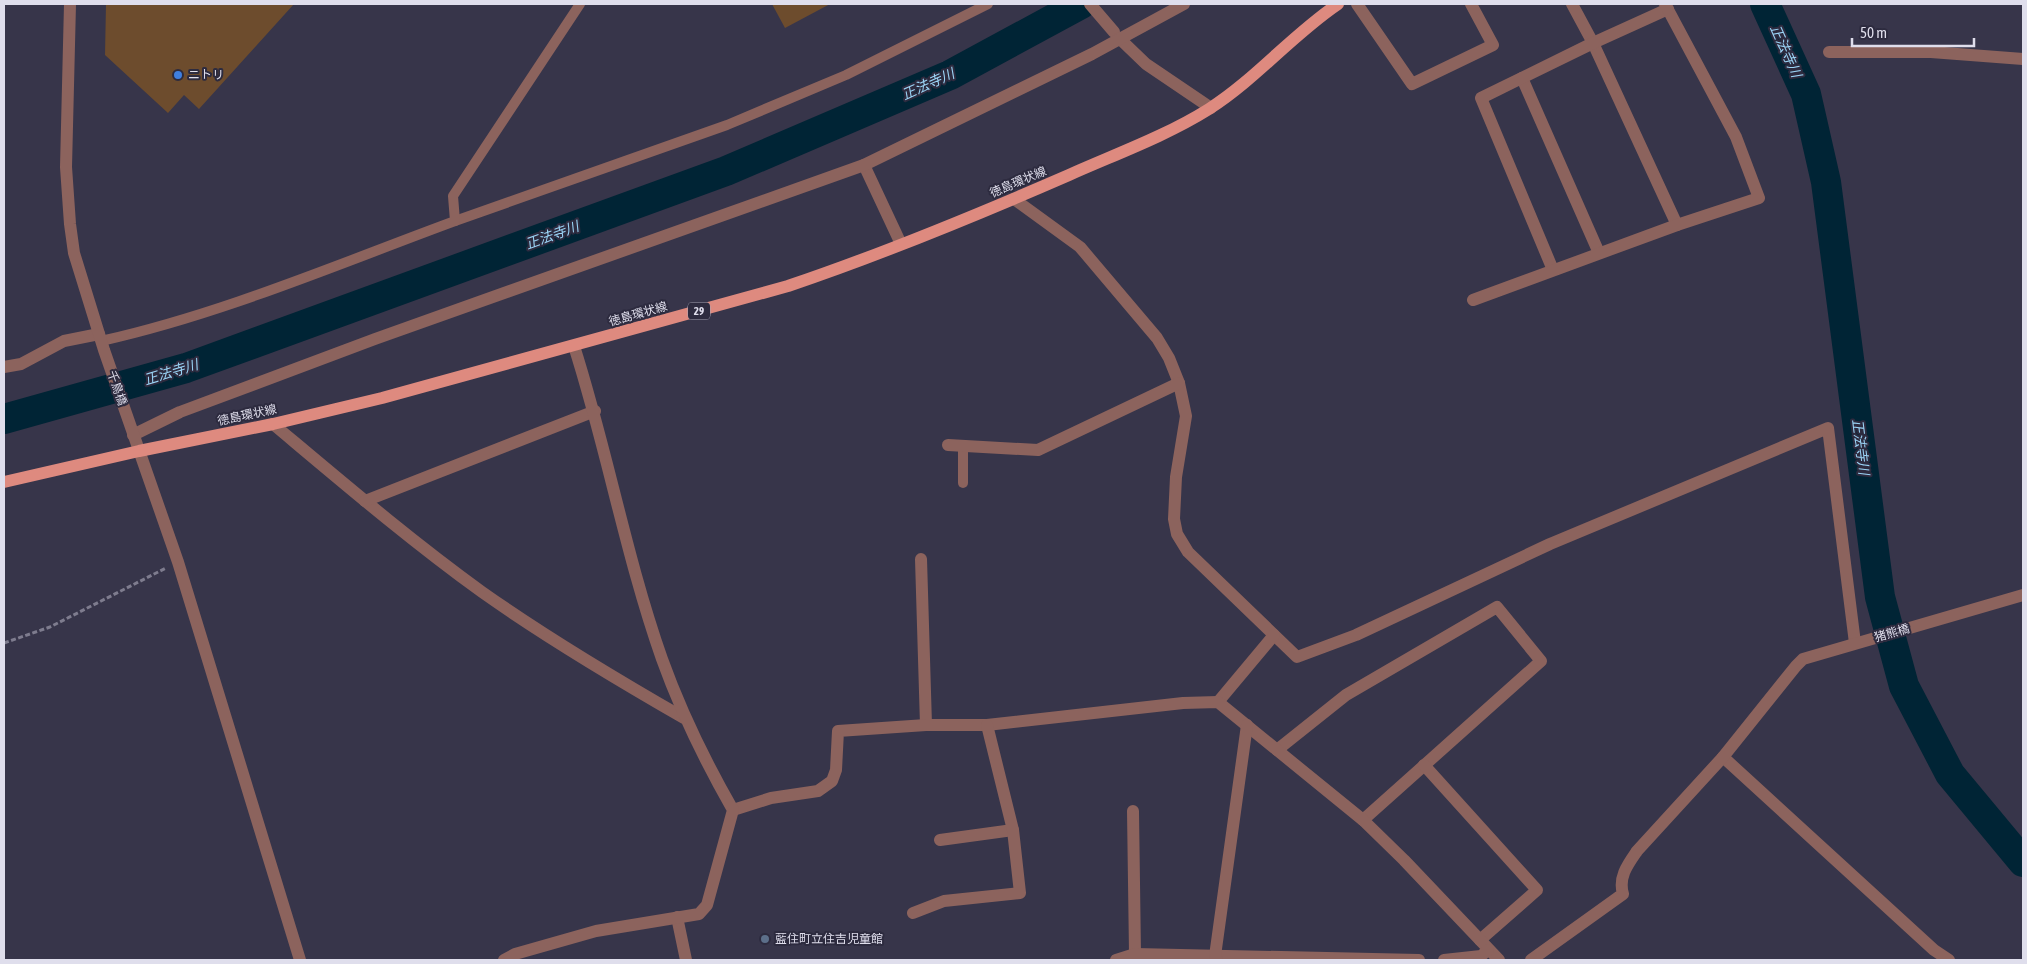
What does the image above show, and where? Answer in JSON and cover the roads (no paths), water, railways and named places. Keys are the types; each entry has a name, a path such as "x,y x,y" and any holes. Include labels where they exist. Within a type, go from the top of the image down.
{"main road":[{"name":"徳島環状線","path":"4,482 139,451 273,424 574,346 788,286 1014,199 1185,123 1211,108 1316,19 1338,4"}],"street":[{"name":"千鳥橋","path":"70,4 66,167 69,216 74,253 101,342 178,562 300,960"},
{"path":"1090,4 1146,64 1211,108"},
{"path":"132,431 375,339 864,165 1084,58 1117,35 1184,4"},
{"path":"1357,4 1412,84 1493,45 1471,4"},
{"path":"1572,4 1593,42 1676,225"},
{"path":"1473,300 1676,225 1759,198 1736,137 1667,6 1481,98 1552,270"},
{"path":"1829,52 1931,52 2023,59"},
{"path":"1522,78 1599,253"},
{"path":"864,165 901,244"},
{"path":"1014,199 1080,247 1117,287 1158,338 1179,383 1186,416 1176,477 1174,519 1177,534 1188,552 1297,657 1356,635 1550,544 1828,428 1859,642"},
{"path":"4,367 21,364 64,341 101,342"},
{"path":"504,960 516,954 596,930 699,914 707,905 732,810 704,760 684,718 662,658 631,560 595,411 574,346"},
{"path":"948,445 1038,450 1179,383"},
{"path":"365,501 595,411"},
{"path":"273,424 365,501 483,592 617,680 684,718"},
{"path":"921,559 926,725"},
{"name":"猪熊橋","path":"1531,960 1623,894 1621,886 1625,868 1637,851 1723,757 1796,666 1811,656 2023,595"},
{"path":"1277,750 1346,695 1497,607 1541,661 1363,820"},
{"path":"1218,702 1274,635"},
{"path":"732,810 771,798 818,791 832,781 836,770 838,731 926,725 987,725 1174,704 1218,702 1363,820 1499,960"},
{"path":"913,913 944,901 1020,893 1013,830 987,725"},
{"path":"1216,958 1247,725"},
{"path":"1723,757 1841,867 1934,950 1949,960"},
{"path":"1424,765 1537,890 1484,945 1481,956 1444,960"},
{"path":"1133,811 1135,954"},
{"path":"940,840 1013,830"},
{"path":"677,917 686,960"},
{"path":"1116,960 1135,954 1216,958 1419,960"}],"lane":[{"path":"454,221 453,196 580,4"},
{"path":"101,342 160,328 231,304 454,221 727,125 846,75 988,4"},
{"path":"962,483 963,446"}],"waterway":[{"name":"正法寺川","path":"4,419 186,368 726,171 950,75 1081,4"},
{"name":"正法寺川","path":"1765,4 1806,94 1826,182 1880,597 1904,686 1950,774 2023,862"}],"place":[{"name":"ニトリ","path":"178,75"},
{"name":"藍住町立住吉児童館","path":"765,939"}]}
